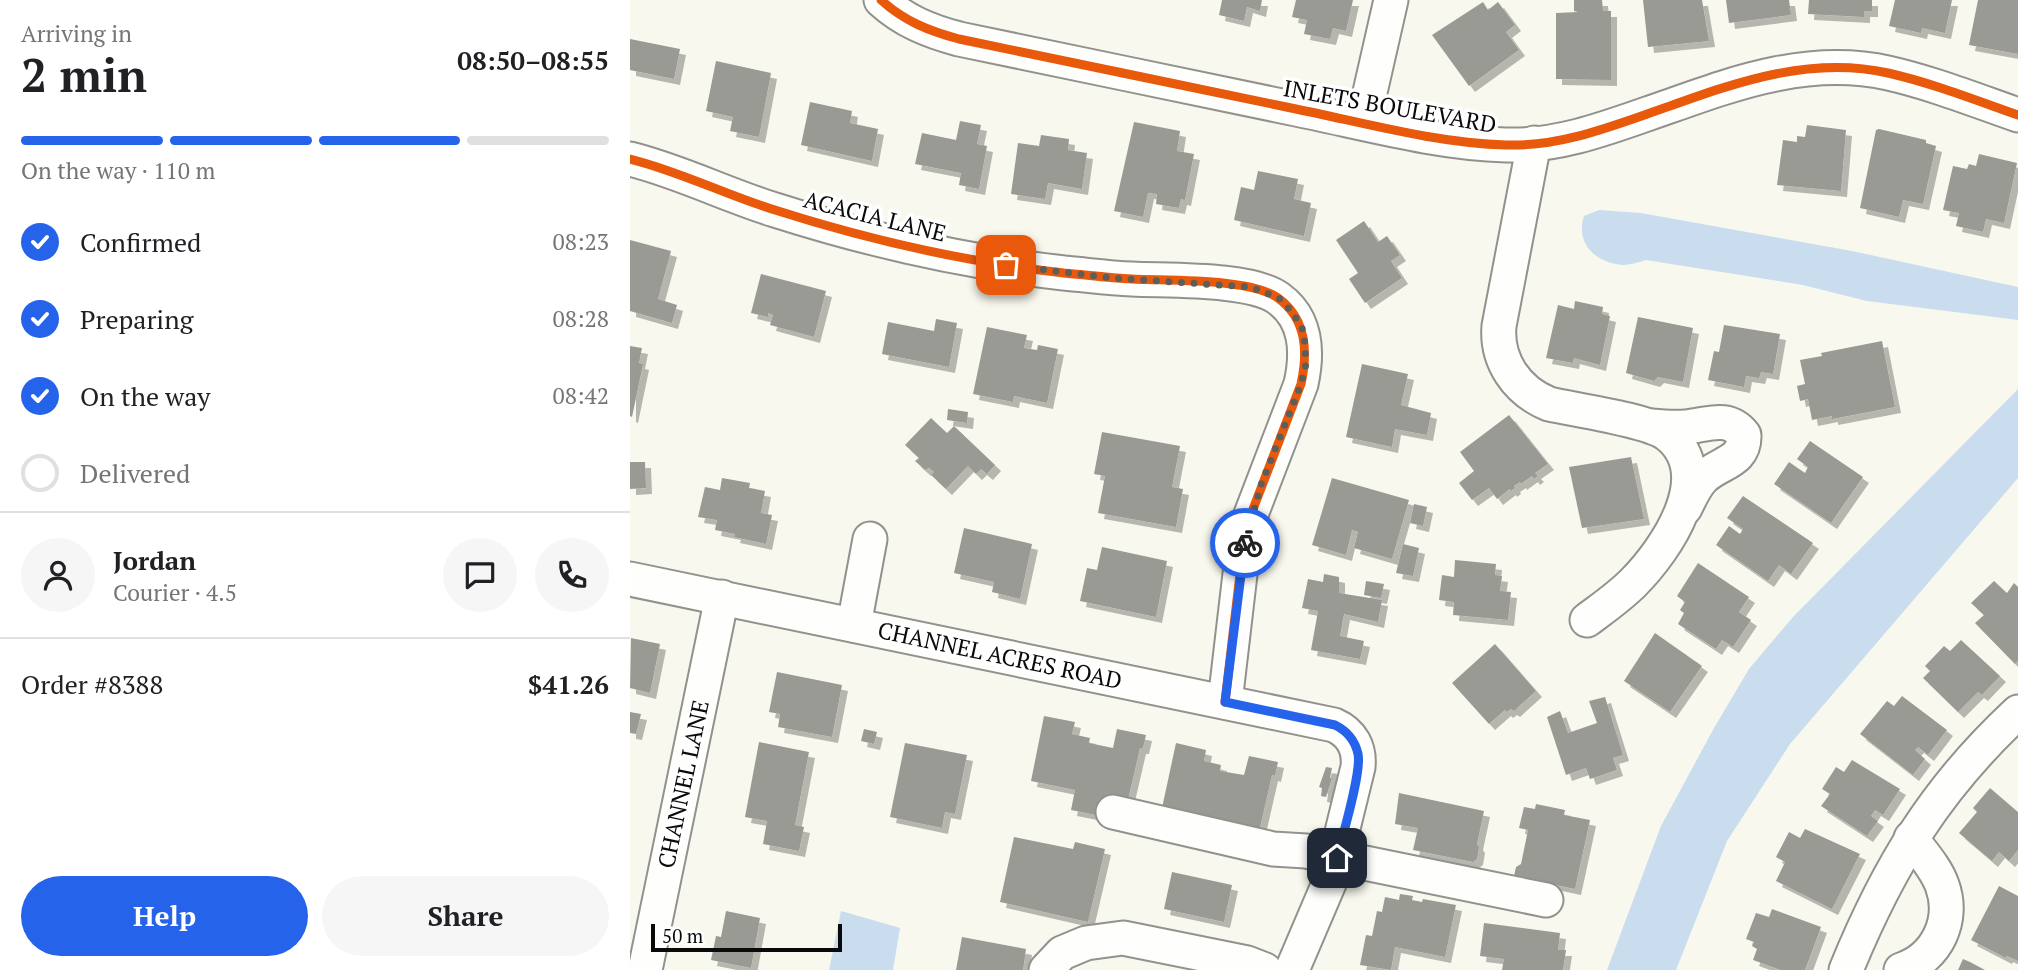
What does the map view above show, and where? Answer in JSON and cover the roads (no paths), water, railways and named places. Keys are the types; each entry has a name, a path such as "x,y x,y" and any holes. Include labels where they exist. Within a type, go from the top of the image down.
{"street":[{"name":"INLETS BOULEVARD","path":"881,0 914,24 959,39 1363,123 1455,140 1508,146 1591,133 1767,74 1827,68 1886,72 2018,115"},
{"name":"INLETS BOULEVARD","path":"1363,123 1394,7"},
{"path":"1534,144 1499,326 1499,345 1505,364 1519,386 1534,398 1549,404 1651,426 1683,428 1719,421 1738,427 1744,435 1739,456 1703,478 1666,541 1639,577 1616,599 1587,620"},
{"name":"ACACIA LANE","path":"630,159 773,209 906,246 1030,269 1112,278 1251,287 1279,298 1293,313 1304,332 1306,364 1301,384 1250,517 1242,557 1225,702"},
{"path":"1651,426 1667,434 1682,451 1688,466 1687,491 1678,520"},
{"path":"854,625 870,539"},
{"name":"CHANNEL ACRES ROAD","path":"630,579 1335,725 1350,734 1358,752 1358,767 1337,858"},
{"name":"CHANNEL LANE","path":"645,970 722,597"},
{"path":"1846,970 1875,901 1911,838 1973,757 2018,712"},
{"path":"1114,811 1273,849 1306,852 1546,900"},
{"path":"1901,970 1920,962 1934,948 1942,934 1946,916 1942,884 1911,838"},
{"path":"1292,970 1337,858"},
{"path":"1046,970 1062,953 1086,943 1123,939 1247,963 1265,970"}],"water":[{"path":"1599,210 1641,213 1852,251 2018,287 2018,320 1867,301 1803,285 1646,260 1626,265 1613,263 1596,256 1582,235 1584,216"},
{"path":"2018,389 2018,478 1790,744 1727,841 1676,970 1607,970 1661,826 1749,669 1793,617"},
{"path":"841,911 900,928 893,970 829,970"}]}
